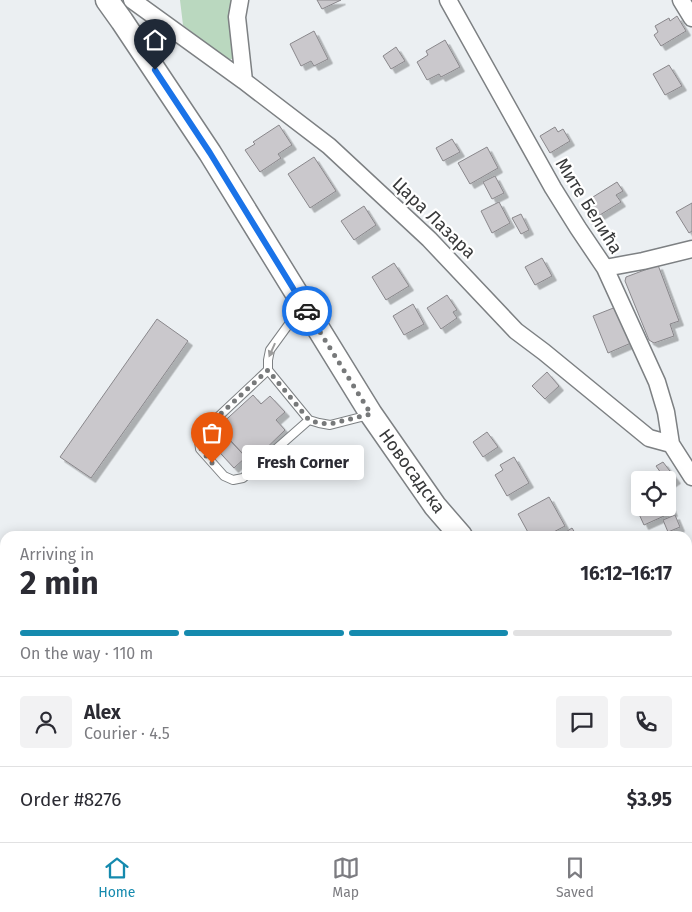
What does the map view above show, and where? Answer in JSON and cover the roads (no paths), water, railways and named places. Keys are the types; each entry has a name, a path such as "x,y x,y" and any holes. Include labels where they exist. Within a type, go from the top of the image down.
{"main road":[{"name":"Новосадска","path":"107,0 210,153 371,414 435,506 457,531"}],"street":[{"name":"Цара Лазара","path":"132,0 244,81 329,146 429,239 516,330 649,438 671,444"},
{"path":"240,0 237,17 244,81"},
{"name":"Мите Белића","path":"448,0 553,188 605,268 657,382 666,412 671,444"},
{"path":"681,0 692,18"},
{"path":"605,268 643,261 692,248"},
{"path":"671,444 692,477"}],"lane":[{"path":"303,305 270,350 268,370 309,420 330,424 371,414"},
{"path":"268,370 200,433 200,449 224,476 233,480 242,478 309,420"}],"place":[{"name":"Fresh Corner","path":"212,463"}]}
